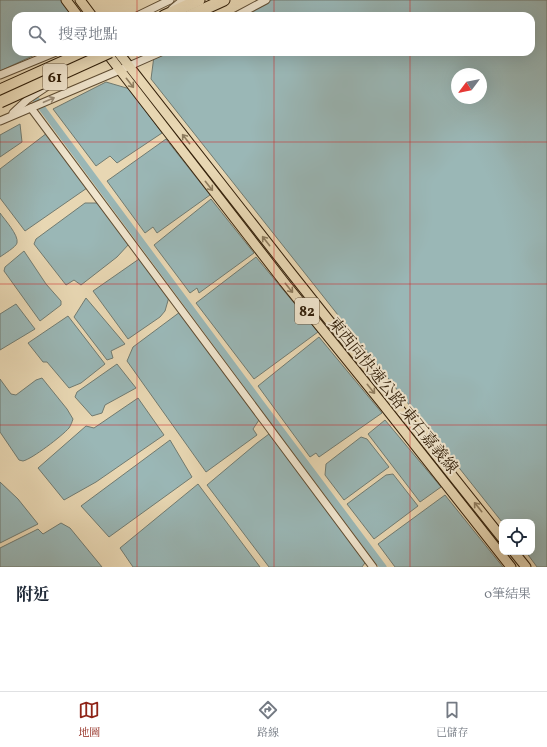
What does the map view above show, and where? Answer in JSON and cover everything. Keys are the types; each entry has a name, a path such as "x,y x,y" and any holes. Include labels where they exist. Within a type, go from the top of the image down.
{"highway":[{"path":"173,12 199,0"},
{"path":"198,12 224,0"},
{"name":"61","path":"0,90 76,56"},
{"name":"61","path":"0,102 101,56"}],"main road":[{"path":"66,0 75,12"},
{"path":"80,0 89,12"},
{"name":"東西向快速公路 東石嘉義線","path":"110,56 284,282 511,567"},
{"name":"東西向快速公路 東石嘉義線","path":"121,56 297,281 499,534"},
{"path":"516,555 526,567"}],"street":[{"path":"145,12 170,0"},
{"path":"167,12 183,0"},
{"path":"244,12 266,0"},
{"path":"0,75 46,56"},
{"path":"10,116 28,98 61,77 102,56"},
{"path":"0,121 152,56"},
{"path":"31,108 373,567"}],"water":[{"path":"0,0 62,0 71,12 12,12 12,56 32,56 0,71"},
{"path":"272,0 547,0 547,567 537,567 528,555 535,555 535,519 500,519 151,79 154,56 535,56 535,12 247,12"},
{"path":"106,82 130,89 162,133 117,163 110,156 96,166 53,109"},
{"path":"20,124 22,142 0,157 0,135"},
{"path":"47,133 87,188 25,231 0,198 0,169"},
{"path":"166,139 210,195 157,233 153,227 145,233 107,181"},
{"path":"211,199 254,253 199,293 197,288 190,293 154,245"},
{"path":"85,203 98,203 129,244 117,257 81,285 74,280 66,285 34,244 36,239"},
{"path":"0,213 14,232 17,243 0,257"},
{"path":"24,251 46,284 61,301 61,305 40,321 4,271 5,267"},
{"path":"256,257 318,332 254,379 196,303"},
{"path":"139,259 169,297 165,311 160,317 128,339 93,291"},
{"path":"86,298 125,344 111,351 113,358 107,360 74,317"},
{"path":"16,304 35,329 0,350 0,314"},
{"path":"180,312 259,420 253,429 257,435 206,472 127,361 133,347"},
{"path":"68,316 105,364 81,383 69,388 47,362 43,362 28,343"},
{"path":"319,337 382,413 319,457 316,453 310,457 258,386"},
{"path":"117,364 136,388 105,405 102,413 92,416 75,397 77,392"},
{"path":"42,378 67,409 73,419 69,428 47,447 23,461 19,460 0,432 0,379 11,394 16,395 36,380"},
{"path":"138,398 164,435 96,482 64,500 38,468 86,426 94,428"},
{"path":"385,420 441,487 420,502 368,434"},
{"path":"269,434 367,560 362,567 269,567 207,485"},
{"path":"361,437 367,439 389,467 344,500 325,475 326,464"},
{"path":"170,440 192,477 109,537 81,506"},
{"path":"393,474 418,506 374,539 347,504 386,475"},
{"path":"0,482 18,499 38,524 0,543"},
{"path":"198,484 260,567 133,567 120,548"},
{"path":"445,495 503,567 395,567 378,544"},
{"path":"61,523 70,528 102,567 0,567 0,548 38,529 43,534"}],"waterway":[{"path":"42,108 383,567"}]}
